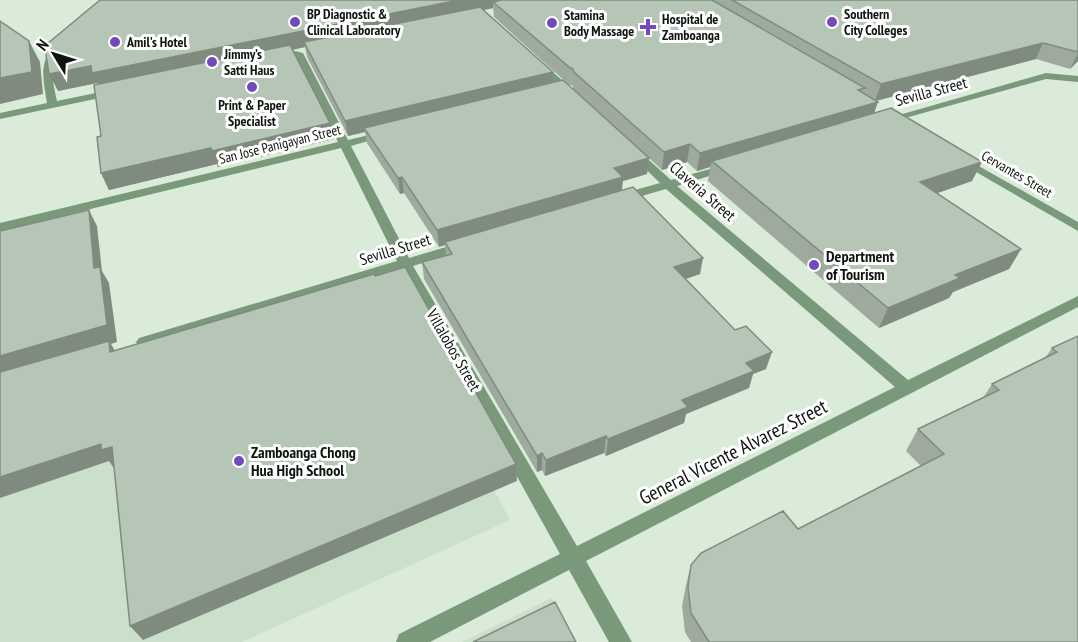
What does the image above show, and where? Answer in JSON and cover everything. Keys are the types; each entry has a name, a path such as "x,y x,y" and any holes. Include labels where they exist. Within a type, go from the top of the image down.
{"street":[{"path":"53,105 46,65 49,58 66,43"},
{"path":"525,52 561,91 584,105"},
{"name":"Villalobos Street","path":"298,53 405,263 621,642"},
{"name":"Sevilla Street","path":"870,125 1046,76 1078,79"},
{"path":"0,116 123,90"},
{"name":"San Jose Panigayan Street","path":"0,227 400,130"},
{"name":"Claveria Street","path":"626,145 668,184 906,387"},
{"name":"Cervantes Street","path":"954,155 1078,227"},
{"path":"611,201 747,161"},
{"name":"Sevilla Street","path":"135,344 474,243"},
{"name":"General Vicente Alvarez Street","path":"407,642 1078,301"}],"shaded area":[{"name":"Zamboanga Chong Hua High School","path":"384,284 510,520 242,642 0,642 0,402"},
{"path":"552,598 575,642 462,642"}],"building":[{"path":"100,0 459,0 92,73 91,66 49,74 45,49 47,44"},
{"path":"502,0 712,0 865,88 858,90 878,102 700,153 690,144 664,152 573,69 493,2"},
{"path":"732,0 1078,0 1078,52 1043,43 881,84"},
{"path":"480,7 553,72 345,121 304,42"},
{"path":"0,21 29,41 32,72 0,78"},
{"path":"290,45 330,123 212,151 211,148 101,173 97,137 101,136 94,85"},
{"path":"563,80 649,158 614,168 623,177 437,230 402,177 398,178 364,128"},
{"path":"891,108 982,162 920,182 1021,249 955,275 960,278 888,308 712,161"},
{"path":"633,187 703,258 674,267 735,330 746,326 772,352 746,363 754,371 682,400 688,407 608,439 606,436 546,460 542,453 537,456 422,262 452,254 445,242"},
{"path":"89,210 94,268 100,267 107,325 0,356 0,231"},
{"name":"Zamboanga Chong Hua High School","path":"405,267 516,464 130,626 112,447 101,450 101,444 0,477 0,372 109,341 110,352 374,274 375,276"},
{"path":"1078,336 1078,642 709,642 691,613 688,587 691,565 701,553 783,511 798,529 944,454 918,429 999,390 992,384 1057,352 1052,348"},
{"path":"555,602 576,642 473,642"}],"place":[{"name":"BP Diagnostic & Clinical Laboratory","path":"295,22"},
{"name":"Southern City Colleges","path":"832,22"},
{"name":"Stamina Body Massage","path":"552,23"},
{"name":"Hospital de Zamboanga","path":"648,27"},
{"name":"Amil's Hotel","path":"115,42"},
{"name":"Jimmy’s Satti Haus","path":"212,62"},
{"name":"Print & Paper Specialist","path":"252,87"},
{"name":"Department of Tourism","path":"814,265"},
{"name":"Zamboanga Chong Hua High School","path":"239,461"}]}
